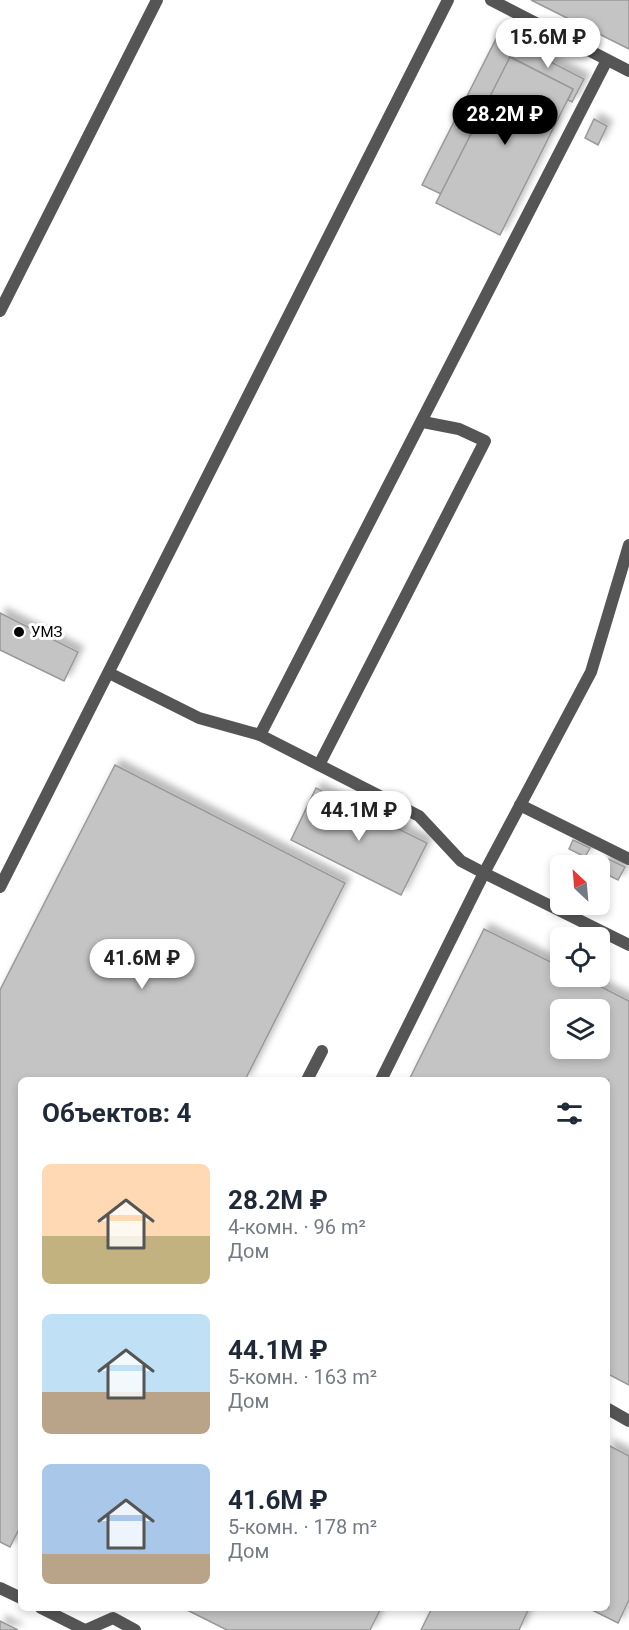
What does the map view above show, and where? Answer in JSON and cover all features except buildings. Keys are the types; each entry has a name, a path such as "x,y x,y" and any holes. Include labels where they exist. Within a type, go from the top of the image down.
{"lane":[{"path":"0,311 157,0"},
{"path":"1,884 448,0"},
{"path":"491,0 629,71"},
{"path":"260,735 423,422 607,60"},
{"path":"319,765 485,441 459,429 423,422"},
{"path":"382,1077 484,873 591,672 629,545"},
{"path":"109,673 199,718 260,735 419,816 461,861 629,945"},
{"path":"520,805 629,859"},
{"path":"309,1077 322,1051"},
{"path":"610,1410 629,1421"},
{"path":"0,1588 18,1597"},
{"path":"47,1611 86,1630 115,1613 135,1630"}],"place":[{"name":"УМЗ","path":"19,632"}]}
